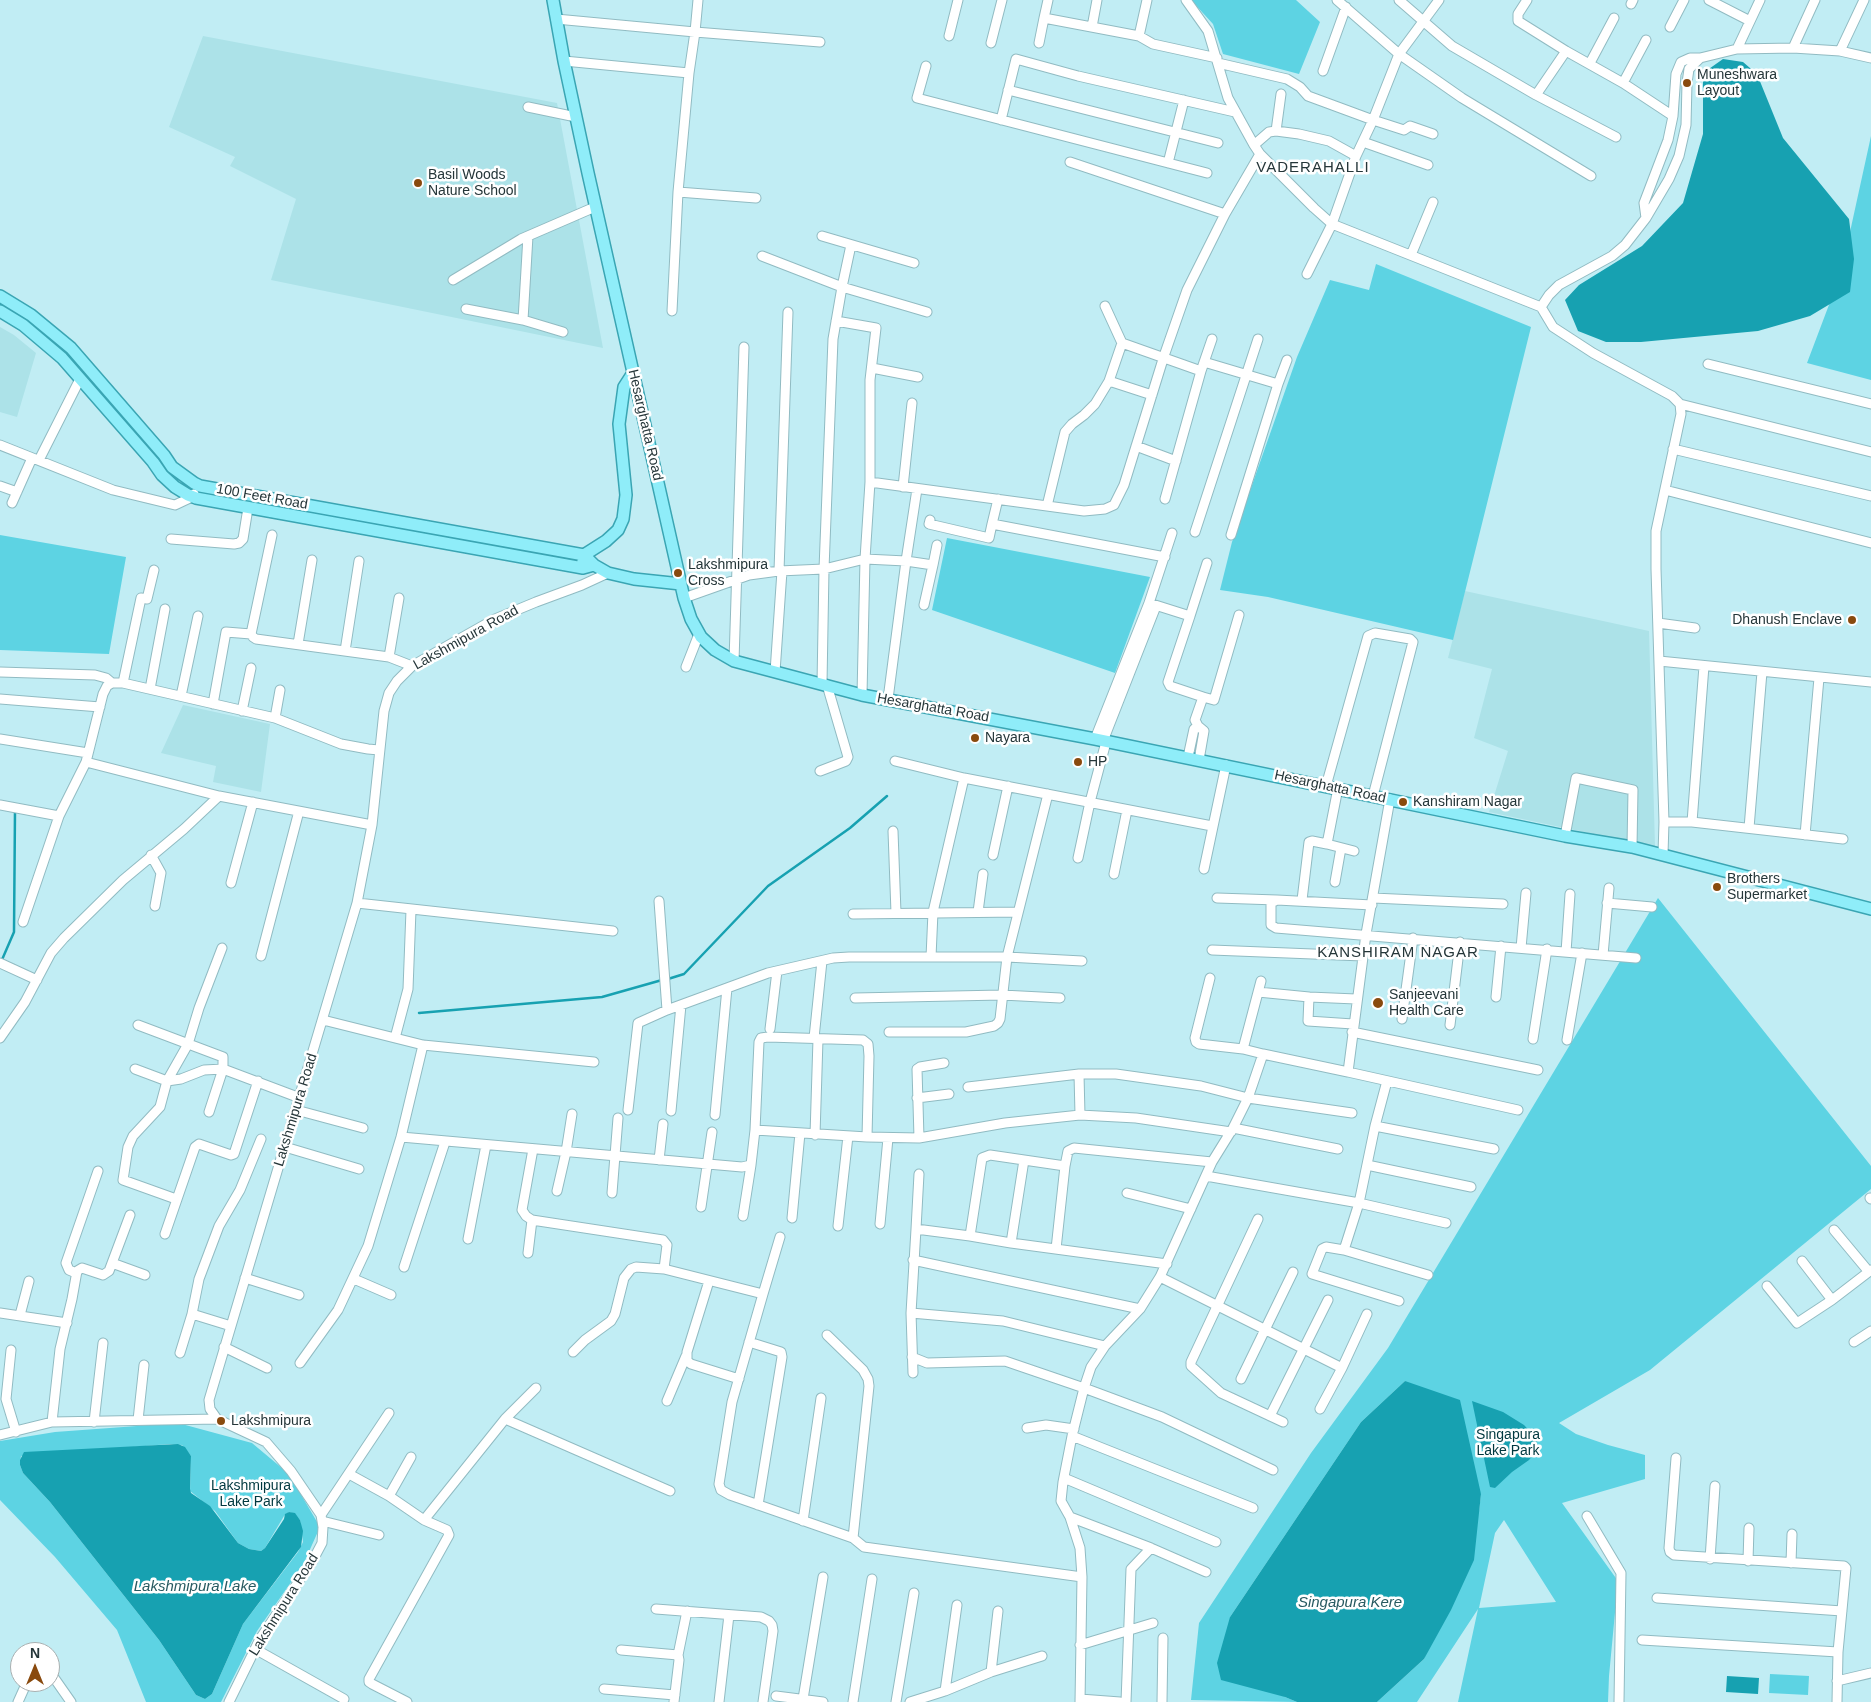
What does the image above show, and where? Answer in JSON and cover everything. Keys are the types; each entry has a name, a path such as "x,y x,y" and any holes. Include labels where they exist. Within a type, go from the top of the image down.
{"main road":[{"name":"Hesarghatta Road","path":"553,0 595,207 680,584 691,619 699,634 715,650 734,661 862,695 1194,758 1565,836 1632,847 1871,909"},
{"name":"100 Feet Road","path":"0,296 31,315 71,348 177,472 200,486 584,555 588,567"},
{"name":"100 Feet Road","path":"0,311 23,325 62,358 162,475 175,487 192,497 588,567 634,579 680,584"},
{"path":"584,555 606,541 618,530 623,519 626,495 619,424 624,388 633,373"}],"street":[{"path":"672,311 678,192 698,0"},
{"path":"949,36 958,0"},
{"path":"991,43 1002,0"},
{"path":"1039,43 1048,0"},
{"path":"1092,27 1097,0"},
{"path":"1139,36 1147,0"},
{"path":"1184,0 1208,30 1228,98 1254,145 1260,154 1332,224 1541,307 1553,327 1593,353 1672,396 1680,404 1871,452"},
{"path":"1337,0 1399,54 1462,98 1592,176"},
{"path":"1399,0 1452,46 1536,95 1616,137"},
{"path":"1307,274 1332,224 1356,156 1373,120 1399,54 1439,0"},
{"path":"1527,0 1518,14 1518,21 1566,51 1590,63 1673,116"},
{"path":"1670,28 1684,0"},
{"path":"1709,0 1750,21"},
{"path":"1736,49 1760,0"},
{"path":"1793,48 1815,0"},
{"path":"1840,51 1864,0"},
{"path":"1323,71 1346,7"},
{"path":"1044,18 1139,36 1153,44 1287,78 1300,87 1308,96 1404,130 1410,126 1433,134"},
{"path":"1590,63 1614,18"},
{"path":"556,19 820,42"},
{"path":"1622,83 1646,40"},
{"path":"1646,218 1644,203 1665,148 1673,116 1676,74 1681,62 1690,58 1700,58 1736,49 1793,48 1840,51 1871,58"},
{"path":"1536,95 1566,51"},
{"path":"1541,307 1560,284 1612,256 1624,245 1646,218 1679,156 1686,125 1689,69 1700,58"},
{"path":"1001,120 1016,59 1078,76 1235,112"},
{"path":"564,61 689,73"},
{"path":"926,66 918,98 1207,172"},
{"path":"1008,90 1218,144"},
{"path":"1276,131 1281,94"},
{"path":"1168,162 1184,100"},
{"path":"528,107 576,117"},
{"path":"1254,145 1269,132 1276,131 1329,141 1356,156"},
{"path":"1362,142 1428,166"},
{"path":"870,482 1084,511 1105,509 1114,505 1124,486 1164,356 1187,290 1225,214 1260,154"},
{"path":"1070,162 1225,214"},
{"path":"678,192 756,198"},
{"path":"1410,255 1433,202"},
{"path":"453,280 528,236 595,207"},
{"path":"523,320 528,236"},
{"path":"822,236 914,263"},
{"path":"820,770 846,761 848,757 824,684 824,570 832,355 836,321 851,245"},
{"path":"762,256 842,287 927,312"},
{"path":"1047,506 1065,432 1095,404 1109,382 1122,343 1105,306"},
{"path":"466,309 523,320 563,332"},
{"path":"775,672 788,312"},
{"path":"836,321 876,328 870,380 870,482 865,559 862,695"},
{"path":"1165,499 1212,338"},
{"path":"1195,532 1258,338"},
{"path":"1122,343 1203,367 1246,374 1278,384"},
{"path":"734,661 744,347"},
{"path":"1231,535 1287,360"},
{"path":"1708,364 1871,404"},
{"path":"872,368 918,377"},
{"path":"12,503 16,492 80,379"},
{"path":"1109,382 1152,394"},
{"path":"903,487 912,403"},
{"path":"1663,854 1664,822 1656,531 1681,414 1680,404"},
{"path":"0,445 122,492 174,504 192,497 200,486"},
{"path":"1136,446 1176,461"},
{"path":"1673,449 1871,496"},
{"path":"0,486 16,492"},
{"path":"888,699 917,489"},
{"path":"1665,490 1871,544"},
{"path":"930,520 929,524 990,538 998,499"},
{"path":"171,539 239,543 243,539 248,508"},
{"path":"992,524 1165,557"},
{"path":"1078,858 1101,740 1153,605 1172,533"},
{"path":"251,634 272,535"},
{"path":"924,605 937,545"},
{"path":"684,598 736,579 780,571 824,570 865,559 906,561 933,565"},
{"path":"298,644 312,560"},
{"path":"345,651 359,561"},
{"path":"1207,563 1168,684 1214,700 1239,615"},
{"path":"123,683 141,598 146,599 154,570"},
{"name":"Lakshmipura Road","path":"217,1419 210,1409 209,1400 357,903 372,825 384,711 389,693 397,681 412,666 495,619 608,573"},
{"path":"389,657 399,598"},
{"path":"1153,605 1190,616"},
{"path":"150,689 165,609"},
{"path":"182,696 198,616"},
{"path":"1658,623 1695,628"},
{"path":"213,704 226,632 251,634 256,639 389,657 412,666"},
{"path":"1326,786 1368,636 1375,633 1410,638 1413,642 1373,796"},
{"path":"686,667 699,634"},
{"path":"1659,661 1871,682"},
{"path":"1692,822 1704,666"},
{"path":"242,711 251,668"},
{"path":"0,672 95,675 106,678 112,683"},
{"path":"1749,828 1762,672"},
{"path":"1805,835 1819,678"},
{"path":"24,922 59,816 87,757 102,694 107,686 112,683 123,683 276,718 341,744 379,750"},
{"path":"276,718 280,690"},
{"path":"1194,758 1204,731 1195,720 1202,697"},
{"path":"0,699 100,707"},
{"path":"0,739 87,757 219,796 372,825"},
{"path":"895,761 964,778 1212,826"},
{"path":"1204,869 1226,765"},
{"path":"931,957 933,912 964,778"},
{"path":"1565,836 1576,778 1634,790 1632,847"},
{"path":"993,855 1008,786"},
{"path":"1327,844 1338,788"},
{"path":"889,1032 961,1033 994,1026 1000,1019 1007,957 1048,794"},
{"path":"0,1038 25,1002 51,953 64,938 123,880 184,829 219,796"},
{"path":"1348,1072 1352,1028 1366,934 1390,799"},
{"path":"231,883 253,802"},
{"path":"0,806 59,816"},
{"path":"1114,874 1127,810"},
{"path":"261,956 300,812"},
{"path":"1664,822 1692,822 1843,839"},
{"path":"893,830 896,913"},
{"path":"1302,900 1309,842 1312,841 1354,851"},
{"path":"1335,882 1341,848"},
{"path":"151,855 162,873 155,906"},
{"path":"978,912 983,874"},
{"path":"1603,955 1609,888"},
{"path":"1521,948 1526,893"},
{"path":"1566,952 1570,894"},
{"path":"1217,898 1503,904"},
{"path":"1277,900 1271,903 1272,927 1636,958"},
{"path":"659,901 667,1010"},
{"path":"357,903 613,931"},
{"path":"1607,903 1652,907"},
{"path":"395,1038 408,989 412,910"},
{"path":"853,914 1018,912"},
{"path":"1402,1019 1413,938"},
{"path":"1450,1025 1460,942"},
{"path":"1496,997 1501,946"},
{"path":"176,1200 125,1181 122,1178 128,1147 133,1136 160,1107 168,1081 188,1044 199,1008 222,948"},
{"path":"1212,950 1363,956"},
{"path":"1533,1039 1547,950"},
{"path":"1567,1040 1582,953"},
{"path":"628,1110 638,1023 680,1005 777,971 849,957 1007,957 1082,962"},
{"path":"815,1134 816,1039 822,961"},
{"path":"0,963 37,980"},
{"path":"770,1029 777,971"},
{"path":"1210,978 1196,1042 1199,1044 1243,1049 1518,1110"},
{"path":"1243,1049 1261,981"},
{"path":"716,1115 726,988"},
{"path":"1258,992 1356,999"},
{"path":"855,998 1002,995 1060,998"},
{"path":"1309,997 1308,1021 1352,1028 1538,1070"},
{"path":"671,1111 680,1005"},
{"path":"323,1020 423,1045 594,1062"},
{"path":"138,1025 222,1056 224,1059 223,1068 210,1112"},
{"path":"743,1216 756,1130 759,1042 761,1038 863,1040 868,1044 867,1137"},
{"path":"300,1363 338,1310 368,1246 401,1138 423,1045"},
{"path":"1120,1702 1080,1701 1082,1577 1080,1548 1070,1517 1062,1500 1064,1478 1073,1432 1091,1367 1105,1346 1140,1309 1160,1277 1212,1162 1232,1130 1248,1098 1263,1054"},
{"path":"919,1138 917,1069 944,1063"},
{"path":"136,1069 168,1081 190,1077 204,1070 223,1068 300,1098"},
{"path":"1079,1074 1080,1115"},
{"path":"968,1087 1079,1074 1116,1074 1201,1086 1248,1098 1352,1113"},
{"path":"165,1234 196,1145 199,1144 231,1155 234,1154 258,1081"},
{"path":"1344,1250 1359,1203 1386,1081"},
{"path":"917,1098 949,1094"},
{"path":"296,1110 363,1128"},
{"path":"557,1191 572,1114"},
{"path":"756,1130 867,1137 919,1138 1005,1123 1080,1115 1136,1118 1232,1130 1338,1149"},
{"path":"612,1193 618,1118"},
{"path":"659,1160 663,1124"},
{"path":"1375,1126 1494,1149"},
{"path":"701,1207 712,1132"},
{"path":"792,1218 800,1133"},
{"path":"838,1226 848,1136"},
{"path":"401,1138 742,1167 751,1165"},
{"path":"880,1224 888,1138"},
{"path":"180,1353 192,1314 199,1279 218,1226 240,1190 261,1139"},
{"path":"404,1267 445,1142"},
{"path":"468,1238 486,1145"},
{"path":"285,1147 359,1169"},
{"path":"1056,1249 1068,1151 1074,1148 1212,1162"},
{"path":"533,1149 522,1210 532,1220 664,1240 668,1244 664,1269"},
{"path":"970,1236 982,1158 990,1155 1065,1166"},
{"path":"1012,1243 1024,1160"},
{"path":"1367,1165 1471,1187"},
{"path":"76,1273 69,1270 66,1263 98,1171"},
{"path":"912,1373 911,1313 919,1174"},
{"path":"1206,1176 1359,1203 1446,1223"},
{"path":"1128,1194 1191,1209"},
{"path":"52,1422 60,1349 76,1273 78,1269 82,1268 101,1275 109,1271 130,1215"},
{"path":"1258,1219 1191,1362 1191,1366 1221,1393 1283,1422"},
{"path":"528,1254 532,1220"},
{"path":"916,1229 1167,1264"},
{"path":"1767,1286 1798,1323 1870,1271 1834,1230"},
{"path":"780,1237 732,1402 719,1484 721,1490 730,1495 853,1538 864,1547 1082,1577"},
{"path":"1400,1301 1312,1274 1324,1247 1344,1250 1428,1275"},
{"path":"913,1260 1140,1309"},
{"path":"1802,1261 1832,1300"},
{"path":"112,1262 145,1275"},
{"path":"573,1352 585,1340 611,1321 615,1314 624,1278 630,1269 636,1266 664,1269 763,1294"},
{"path":"1241,1379 1294,1272"},
{"path":"1160,1277 1342,1368"},
{"path":"245,1278 300,1295"},
{"path":"354,1279 391,1294"},
{"path":"20,1315 29,1281"},
{"path":"668,1401 686,1356 710,1281"},
{"path":"1270,1416 1328,1300"},
{"path":"0,1313 67,1323"},
{"path":"911,1313 1003,1321 1105,1346"},
{"path":"192,1314 231,1326"},
{"path":"1320,1409 1342,1368 1367,1314"},
{"path":"1854,1342 1871,1331"},
{"path":"827,1335 863,1370 868,1379 869,1386 853,1538"},
{"path":"749,1342 781,1352 782,1357 758,1505"},
{"path":"94,1422 103,1343"},
{"path":"224,1347 267,1368"},
{"path":"11,1350 6,1399 16,1432"},
{"path":"686,1356 687,1361 691,1364 739,1378"},
{"path":"912,1356 927,1363 957,1364 1005,1361 1162,1417 1273,1470"},
{"path":"138,1420 144,1366"},
{"path":"424,1520 506,1419 536,1388"},
{"path":"803,1521 821,1398"},
{"path":"321,1518 389,1414"},
{"path":"0,1435 52,1422 217,1419 266,1442 291,1471 321,1518 379,1535"},
{"path":"506,1419 670,1491"},
{"path":"1027,1428 1046,1425 1073,1432 1252,1508"},
{"path":"389,1496 411,1457"},
{"path":"1676,1458 1670,1552 1674,1555 1710,1559 1844,1566 1846,1570 1838,1652 1837,1702"},
{"path":"349,1474 389,1496 424,1520 447,1530 448,1535 369,1679 369,1682 372,1684 407,1702"},
{"path":"1064,1478 1216,1542"},
{"path":"1710,1559 1715,1486"},
{"path":"1587,1516 1621,1574 1619,1702"},
{"path":"1070,1517 1151,1548 1206,1572"},
{"name":"Lakshmipura Road","path":"230,1702 255,1649 313,1560 322,1542 323,1527 321,1518"},
{"path":"1748,1560 1750,1528"},
{"path":"1792,1534 1792,1563"},
{"path":"1126,1702 1131,1569 1151,1548"},
{"path":"803,1699 823,1577"},
{"path":"852,1702 872,1579"},
{"path":"896,1702 914,1593"},
{"path":"1657,1598 1842,1611"},
{"path":"945,1691 956,1605"},
{"path":"656,1609 761,1617 769,1620 772,1625 772,1631 763,1702"},
{"path":"604,1689 674,1699 678,1655 687,1611"},
{"path":"991,1672 998,1611"},
{"path":"719,1702 729,1614"},
{"path":"1080,1645 1153,1623"},
{"path":"1162,1702 1163,1638"},
{"path":"1642,1640 1838,1652"},
{"path":"255,1649 344,1698"},
{"path":"621,1650 678,1655"},
{"path":"910,1702 945,1691 991,1672 1042,1656"},
{"path":"1837,1681 1871,1674"},
{"path":"60,1686 71,1702"},
{"path":"776,1696 823,1702"}],"shaded area":[{"name":"Basil Woods Nature School","path":"203,36 557,103 603,348 271,280 296,199 230,166 235,157 169,127"},
{"path":"0,327 14,335 36,353 17,417 0,412"},
{"path":"1465,591 1649,631 1655,847 1489,812 1508,751 1474,738 1492,669 1448,658"},
{"path":"183,705 270,724 261,792 213,782 216,766 161,753"}],"green space":[{"path":"1191,0 1296,0 1320,22 1299,74 1223,54 1213,24"},
{"path":"1871,136 1871,380 1807,363 1841,273"},
{"path":"1376,264 1531,327 1453,640 1268,597 1220,590 1232,542 1297,357 1330,280 1369,290"},
{"path":"0,535 126,557 109,654 0,650"},
{"path":"947,538 1150,577 1115,673 932,610"},
{"name":"Singapura Lake Park","path":"1658,898 1871,1166 1871,1189 1650,1370 1559,1423 1576,1434 1645,1455 1645,1479 1562,1503 1618,1581 1608,1702 1458,1702 1478,1609 1417,1702 1377,1702 1424,1659 1479,1511 1481,1494 1405,1381 1361,1422 1230,1617 1285,1697 1297,1702 1191,1700 1199,1623 1311,1453 1388,1348","holes":["1504,1520 1556,1602 1479,1608 1495,1533"]},
{"name":"Lakshmipura Lake Park","path":"178,1423 252,1443 289,1474 320,1527 303,1565 257,1631 221,1702 146,1702 117,1630 55,1557 0,1500 0,1441 55,1432","holes":["170,1444 182,1445 191,1456 190,1491 215,1511 238,1543 249,1549 261,1551 265,1548 284,1516 289,1512 295,1514 300,1520 303,1542 298,1552 243,1624 212,1694 205,1699 196,1695 159,1640 50,1502 23,1473 20,1465 21,1456"]},
{"path":"1770,1674 1809,1676 1808,1695 1769,1693"}],"water":[{"path":"1723,59 1743,62 1757,74 1783,138 1849,219 1854,259 1850,292 1810,316 1758,331 1641,342 1606,342 1578,331 1565,300 1579,285 1642,246 1683,203 1703,134 1703,81 1706,71"},
{"name":"Singapura Kere","path":"1405,1381 1460,1400 1481,1494 1474,1560 1451,1610 1424,1659 1377,1702 1297,1702 1221,1680 1217,1663 1230,1617 1361,1422"},
{"path":"1472,1401 1503,1412 1524,1425 1536,1438 1538,1449 1529,1460 1512,1472 1495,1488 1490,1487"},
{"name":"Lakshmipura Lake","path":"178,1444 185,1447 191,1456 191,1493 210,1506 238,1543 249,1549 261,1551 284,1519 285,1514 289,1512 295,1513 300,1520 303,1531 301,1547 243,1624 212,1694 205,1699 196,1695 159,1640 50,1502 23,1473 20,1465 24,1452"},
{"path":"1727,1676 1759,1678 1758,1694 1726,1692"}],"waterway":[{"path":"668,979 684,974 768,886 850,828 887,796"},
{"path":"1,962 14,932 15,810"},
{"path":"419,1013 602,997 662,980"}],"place":[{"name":"Muneshwara Layout","path":"1687,83"},
{"name":"Basil Woods Nature School","path":"418,183"},
{"name":"Lakshmipura Cross","path":"678,573"},
{"name":"Dhanush Enclave","path":"1852,620"},
{"name":"Nayara","path":"975,738"},
{"name":"HP","path":"1078,762"},
{"name":"Kanshiram Nagar","path":"1403,802"},
{"name":"Brothers Supermarket","path":"1717,887"},
{"name":"Sanjeevani Health Care","path":"1378,1003"},
{"name":"Lakshmipura","path":"221,1421"}],"district":[{"name":"VADERAHALLI","path":"1313,168"},
{"name":"KANSHIRAM NAGAR","path":"1398,953"}]}
